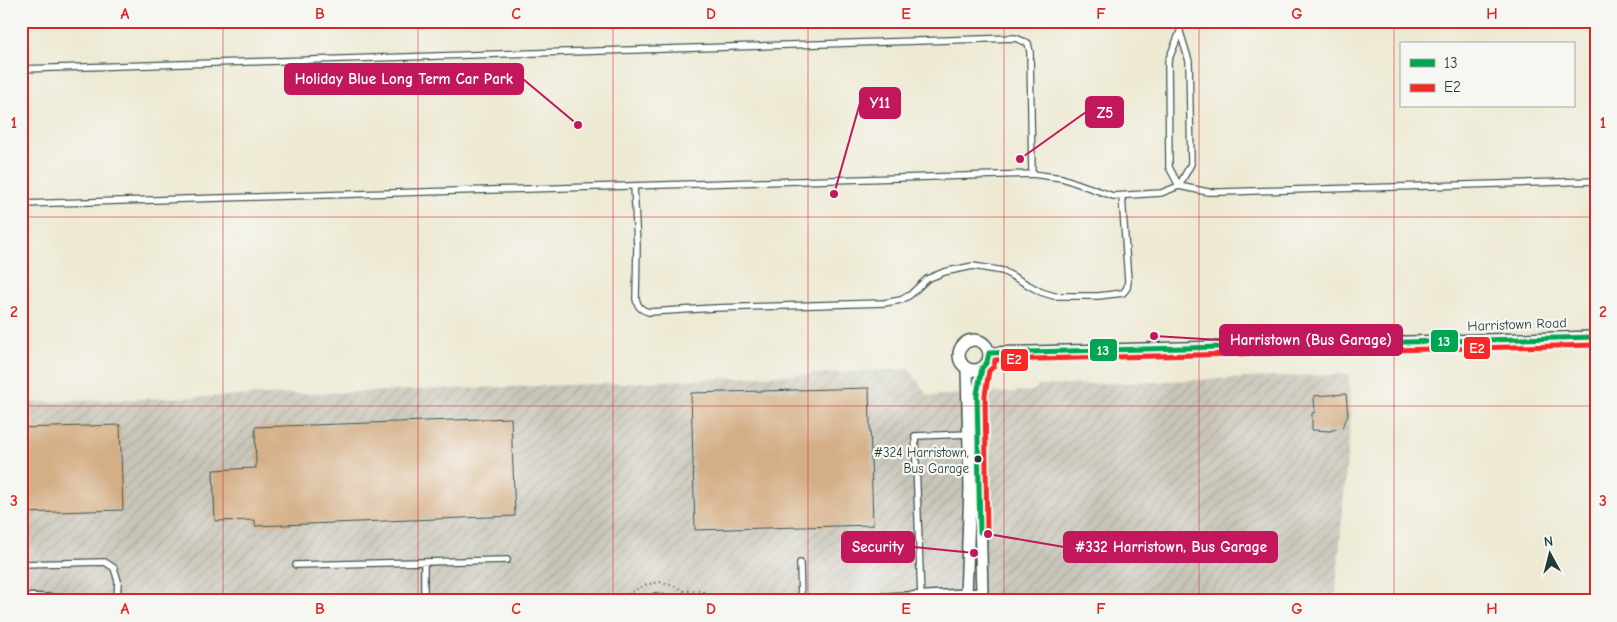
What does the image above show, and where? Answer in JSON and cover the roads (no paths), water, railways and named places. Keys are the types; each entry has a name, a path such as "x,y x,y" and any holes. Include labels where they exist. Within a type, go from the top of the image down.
{"street":[{"name":"Harristown Road","path":"989,354 1596,337"},
{"path":"850,601 982,594 977,394 982,368 987,362 989,354 985,344 981,341 966,342 959,349 958,355 961,363 967,369 977,370 982,368"},
{"path":"966,596 970,488 967,369"},
{"path":"21,598 72,601"},
{"path":"652,601 656,599 666,601"}],"lane":[{"path":"1179,186 1169,167 1168,61 1180,32 1181,21"},
{"path":"1179,186 1191,164 1189,61 1180,32"},
{"path":"21,70 1015,38 1028,43 1030,52 1032,174"},
{"path":"21,204 1032,174 1062,178 1113,196 1160,193 1179,186 1208,192 1222,192 1596,181"},
{"path":"634,186 637,246 636,298 638,306 649,312 884,303 901,300 910,295 927,279 944,272 973,266 1004,271 1041,292 1054,296 1114,295 1123,293 1127,288 1128,281 1122,196"},
{"path":"921,598 915,436 969,434"},
{"path":"296,565 508,560"},
{"path":"21,564 105,562 114,568 118,581 117,601"},
{"path":"424,562 424,601"},
{"path":"800,562 801,601"}],"place":[{"name":"Holiday Blue Long Term Car Park","path":"578,125"},
{"name":"Z5","path":"1020,159"},
{"name":"Y11","path":"834,194"},
{"name":"Harristown (Bus Garage)","path":"1154,336"},
{"name":"#324 Harristown, Bus Garage","path":"978,459"},
{"name":"#332 Harristown, Bus Garage","path":"988,534"},
{"name":"Security","path":"974,553"}]}
